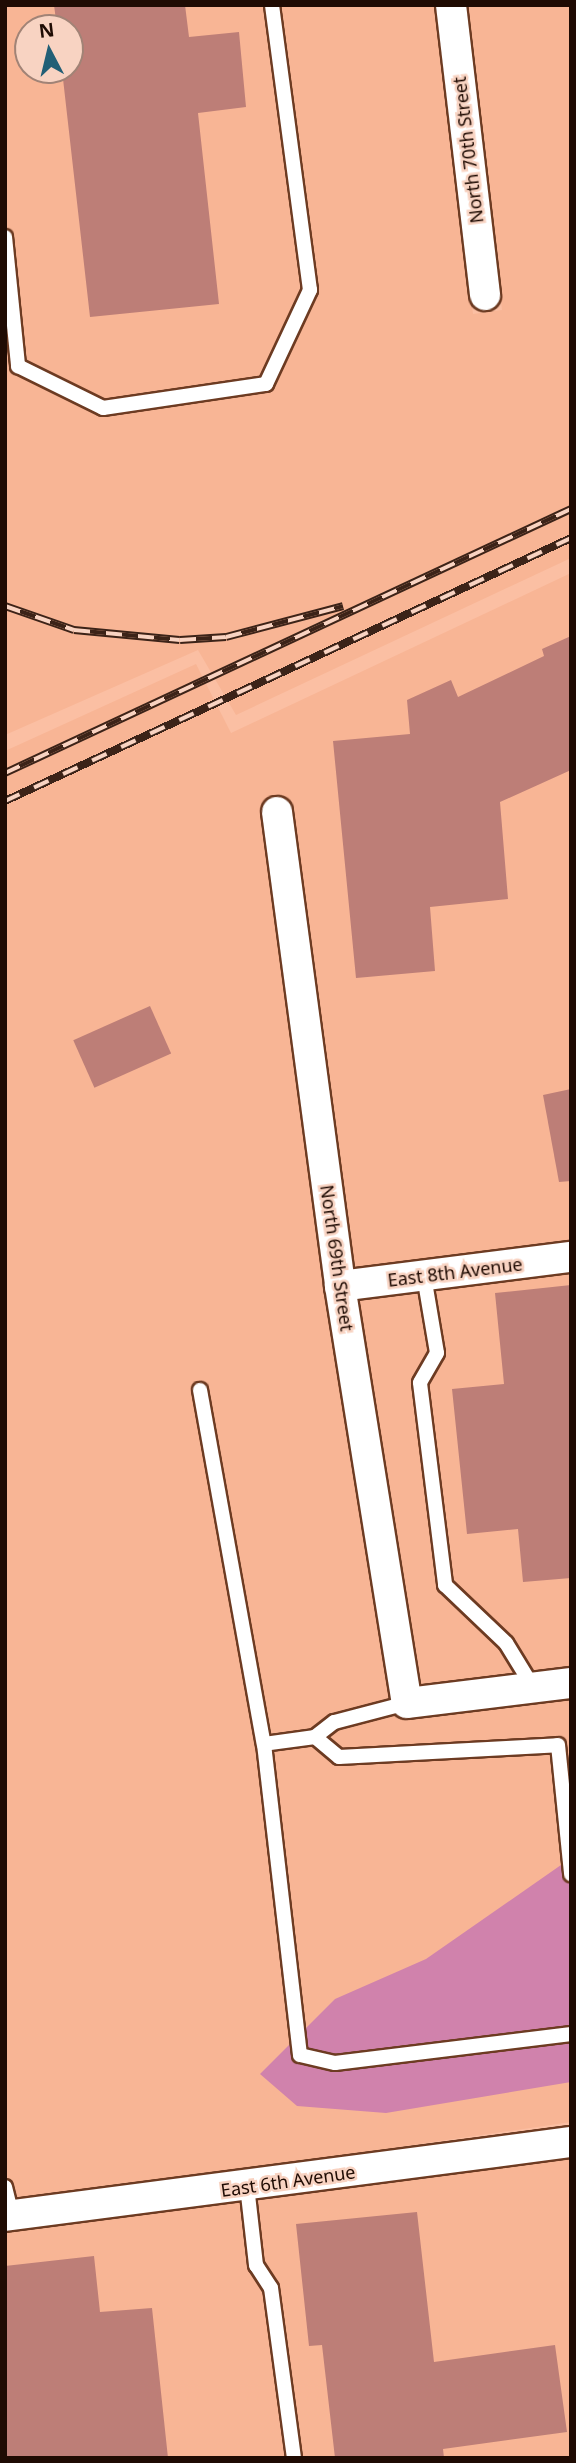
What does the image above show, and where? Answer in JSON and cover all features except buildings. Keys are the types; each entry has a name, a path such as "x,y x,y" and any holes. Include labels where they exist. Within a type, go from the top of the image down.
{"street":[{"name":"North 70th Street","path":"451,5 485,295"},
{"name":"North 69th Street","path":"277,813 340,1286 407,1703"},
{"name":"East 8th Avenue","path":"340,1286 571,1257"},
{"path":"407,1703 571,1683"},
{"name":"East 6th Avenue","path":"9,2216 571,2142"}],"lane":[{"path":"5,237 18,366 103,408 266,384 310,290 272,5"},
{"path":"424,1276 437,1353 420,1383 445,1586 506,1643 533,1687"},
{"path":"200,1390 264,1744 300,2055 335,2063 571,2034"},
{"path":"264,1744 315,1737 334,1721 407,1703"},
{"path":"315,1737 339,1757 558,1745 571,1874"},
{"path":"247,2186 256,2265 271,2288 294,2458"},
{"path":"5,2187 9,2216"}],"shaded area":[{"path":"5,5 436,5 473,314 502,310 466,5 571,5 571,558 236,715 198,650 5,735"},
{"path":"571,573 571,2122 5,2204 5,751 196,664 231,733"},
{"path":"571,1858 571,2082 386,2113 297,2106 260,2074 335,1999 426,1959"},
{"path":"571,2155 571,2458 5,2458 5,2222"}],"railway":[{"path":"5,773 571,509"},
{"path":"5,801 571,538"},
{"path":"5,606 74,630 180,640 226,637 343,606"}]}
